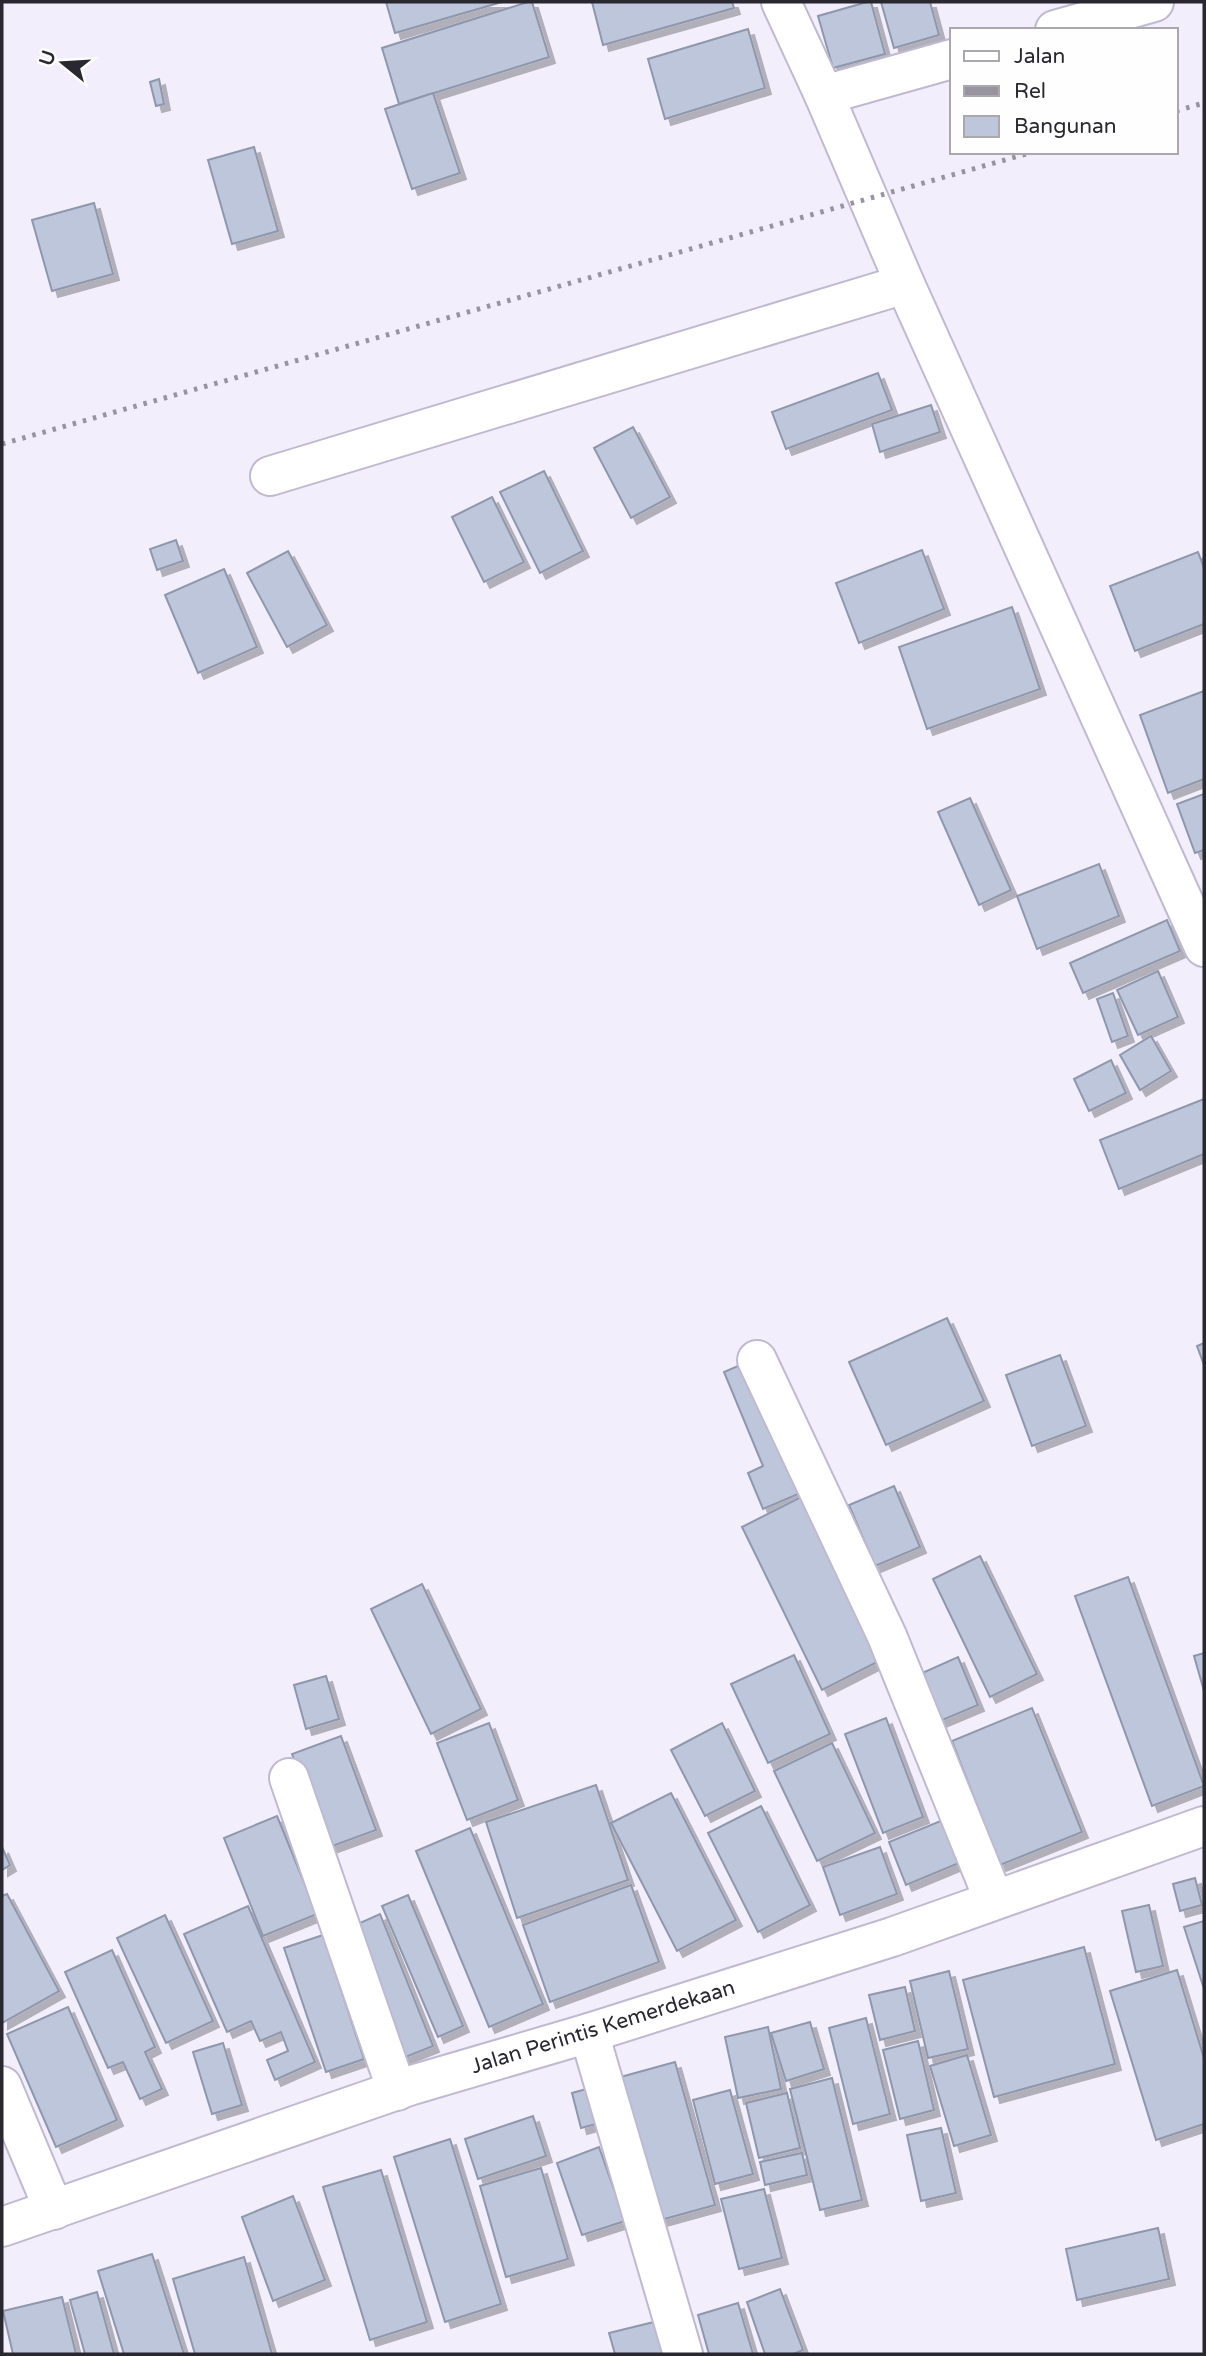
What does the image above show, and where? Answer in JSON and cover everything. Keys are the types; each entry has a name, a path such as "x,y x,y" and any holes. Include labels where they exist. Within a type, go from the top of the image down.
{"street":[{"path":"781,2 1204,947"},
{"path":"1062,28 1154,2"},
{"path":"824,95 950,60"},
{"path":"270,476 905,284"},
{"path":"757,1360 887,1636 994,1900"},
{"path":"289,1778 397,2091"},
{"name":"Jalan Perintis Kemerdekaan","path":"2,2227 397,2091 589,2034 892,1937 1204,1826"},
{"path":"589,2034 683,2354"},
{"path":"2,2086 54,2210"}],"building":[{"path":"386,2 502,2 395,33"},
{"path":"532,2 549,57 399,104 382,48"},
{"path":"592,2 732,2 734,8 603,45"},
{"path":"871,2 885,54 833,68 818,16"},
{"path":"881,2 930,2 939,35 894,48"},
{"path":"748,29 765,88 665,119 648,59"},
{"path":"159,79 164,104 156,106 150,82"},
{"path":"433,93 460,173 412,189 385,109"},
{"path":"254,147 278,231 232,244 208,160"},
{"path":"94,203 113,274 52,291 32,220"},
{"path":"878,373 892,410 786,449 772,412"},
{"path":"931,405 940,432 880,452 872,424"},
{"path":"633,427 670,497 631,518 594,448"},
{"path":"544,471 583,551 540,573 500,492"},
{"path":"492,497 524,562 484,582 452,517"},
{"path":"176,540 183,561 157,570 150,549"},
{"path":"922,550 944,609 859,643 836,583"},
{"path":"288,551 327,625 287,647 247,573"},
{"path":"1198,552 1204,568 1204,624 1135,651 1110,586"},
{"path":"224,569 257,647 198,673 165,595"},
{"path":"1012,607 1040,689 927,729 899,647"},
{"path":"1204,691 1204,779 1168,793 1140,715"},
{"path":"1204,794 1204,850 1195,853 1177,804"},
{"path":"970,798 1011,890 979,905 938,812"},
{"path":"1099,864 1119,916 1037,949 1017,896"},
{"path":"1167,920 1180,951 1083,993 1070,963"},
{"path":"1158,971 1178,1017 1138,1035 1117,990"},
{"path":"1113,993 1128,1036 1112,1042 1097,999"},
{"path":"1151,1036 1171,1071 1140,1090 1120,1055"},
{"path":"1111,1060 1126,1093 1089,1111 1074,1079"},
{"path":"1204,1099 1204,1154 1119,1189 1100,1140"},
{"path":"947,1318 984,1401 886,1445 849,1362"},
{"path":"1204,1343 1204,1365 1197,1346"},
{"path":"1060,1355 1086,1426 1032,1446 1006,1375"},
{"path":"754,1359 810,1489 763,1509 748,1473 763,1466 724,1372"},
{"path":"894,1486 920,1547 875,1566 849,1505"},
{"path":"811,1492 891,1655 822,1690 742,1527"},
{"path":"980,1556 1037,1674 990,1697 933,1579"},
{"path":"1128,1577 1204,1786 1152,1806 1075,1596"},
{"path":"422,1584 481,1709 431,1734 371,1609"},
{"path":"1204,1653 1204,1691 1194,1656"},
{"path":"794,1655 830,1734 768,1763 731,1684"},
{"path":"958,1657 978,1705 940,1721 920,1674"},
{"path":"326,1676 339,1719 306,1729 294,1685"},
{"path":"1032,1708 1082,1832 1000,1865 952,1741"},
{"path":"886,1718 923,1817 883,1833 845,1734"},
{"path":"489,1723 518,1800 467,1820 437,1743"},
{"path":"722,1723 755,1791 705,1816 671,1750"},
{"path":"341,1736 376,1830 327,1848 292,1754"},
{"path":"832,1743 875,1833 817,1861 774,1771"},
{"path":"596,1785 628,1880 517,1918 486,1822"},
{"path":"671,1793 736,1920 677,1951 611,1823"},
{"path":"761,1806 810,1905 758,1932 708,1833"},
{"path":"277,1816 317,1914 263,1936 224,1838"},
{"path":"943,1820 959,1863 906,1885 889,1842"},
{"path":"470,1828 543,2004 489,2027 416,1851"},
{"path":"2,1847 10,1865 2,1870"},
{"path":"880,1847 897,1894 840,1915 823,1867"},
{"path":"1195,1878 1202,1905 1180,1911 1173,1884"},
{"path":"631,1885 659,1962 550,2002 523,1925"},
{"path":"7,1894 59,1991 2,2023 2,1896"},
{"path":"408,1895 463,2026 438,2037 382,1906"},
{"path":"1149,1905 1163,1966 1136,1972 1122,1911"},
{"path":"248,1906 315,2062 275,2080 267,2060 288,2051 281,2032 260,2041 251,2021 227,2032 184,1934"},
{"path":"380,1914 433,2046 403,2058 351,1927"},
{"path":"165,1915 213,2021 166,2043 117,1938"},
{"path":"1204,1921 1204,1989 1184,1927"},
{"path":"323,1935 364,2059 326,2072 284,1948"},
{"path":"1084,1947 1115,2064 994,2097 963,1980"},
{"path":"112,1950 155,2047 145,2052 162,2089 140,2099 123,2062 108,2068 65,1972"},
{"path":"1177,1970 1204,2058 1204,2124 1156,2140 1110,1991"},
{"path":"949,1971 968,2049 928,2058 910,1981"},
{"path":"905,1987 915,2031 880,2040 869,1995"},
{"path":"68,2007 117,2120 56,2147 7,2034"},
{"path":"866,2018 890,2114 853,2124 829,2028"},
{"path":"810,2022 824,2069 786,2081 771,2033"},
{"path":"768,2027 781,2089 738,2098 725,2037"},
{"path":"918,2041 934,2110 900,2119 883,2050"},
{"path":"223,2043 242,2105 212,2114 193,2052"},
{"path":"967,2055 991,2135 954,2146 930,2066"},
{"path":"675,2062 715,2205 657,2221 617,2078"},
{"path":"832,2078 862,2200 820,2210 790,2089"},
{"path":"597,2086 607,2121 581,2128 572,2093"},
{"path":"730,2090 753,2174 715,2184 693,2100"},
{"path":"787,2093 800,2148 759,2158 746,2103"},
{"path":"533,2116 546,2156 478,2179 465,2139"},
{"path":"941,2128 956,2193 921,2201 907,2135"},
{"path":"450,2139 501,2304 445,2322 394,2157"},
{"path":"599,2147 625,2221 582,2235 557,2163"},
{"path":"802,2153 807,2175 765,2185 760,2162"},
{"path":"541,2168 568,2259 506,2277 480,2186"},
{"path":"381,2170 427,2322 370,2340 323,2187"},
{"path":"764,2189 782,2258 739,2269 721,2199"},
{"path":"293,2196 325,2280 273,2301 242,2217"},
{"path":"1158,2228 1169,2279 1077,2300 1066,2249"},
{"path":"152,2254 184,2354 124,2354 98,2271"},
{"path":"244,2257 272,2354 195,2354 173,2279"},
{"path":"780,2289 803,2350 793,2354 765,2354 747,2302"},
{"path":"97,2292 114,2354 85,2354 70,2300"},
{"path":"62,2297 76,2354 13,2354 3,2311"},
{"path":"738,2303 753,2354 709,2354 698,2315"},
{"path":"658,2321 666,2354 615,2354 609,2333"}],"railway":[{"path":"1178,110 1204,103"},
{"path":"2,444 1026,154"}]}
